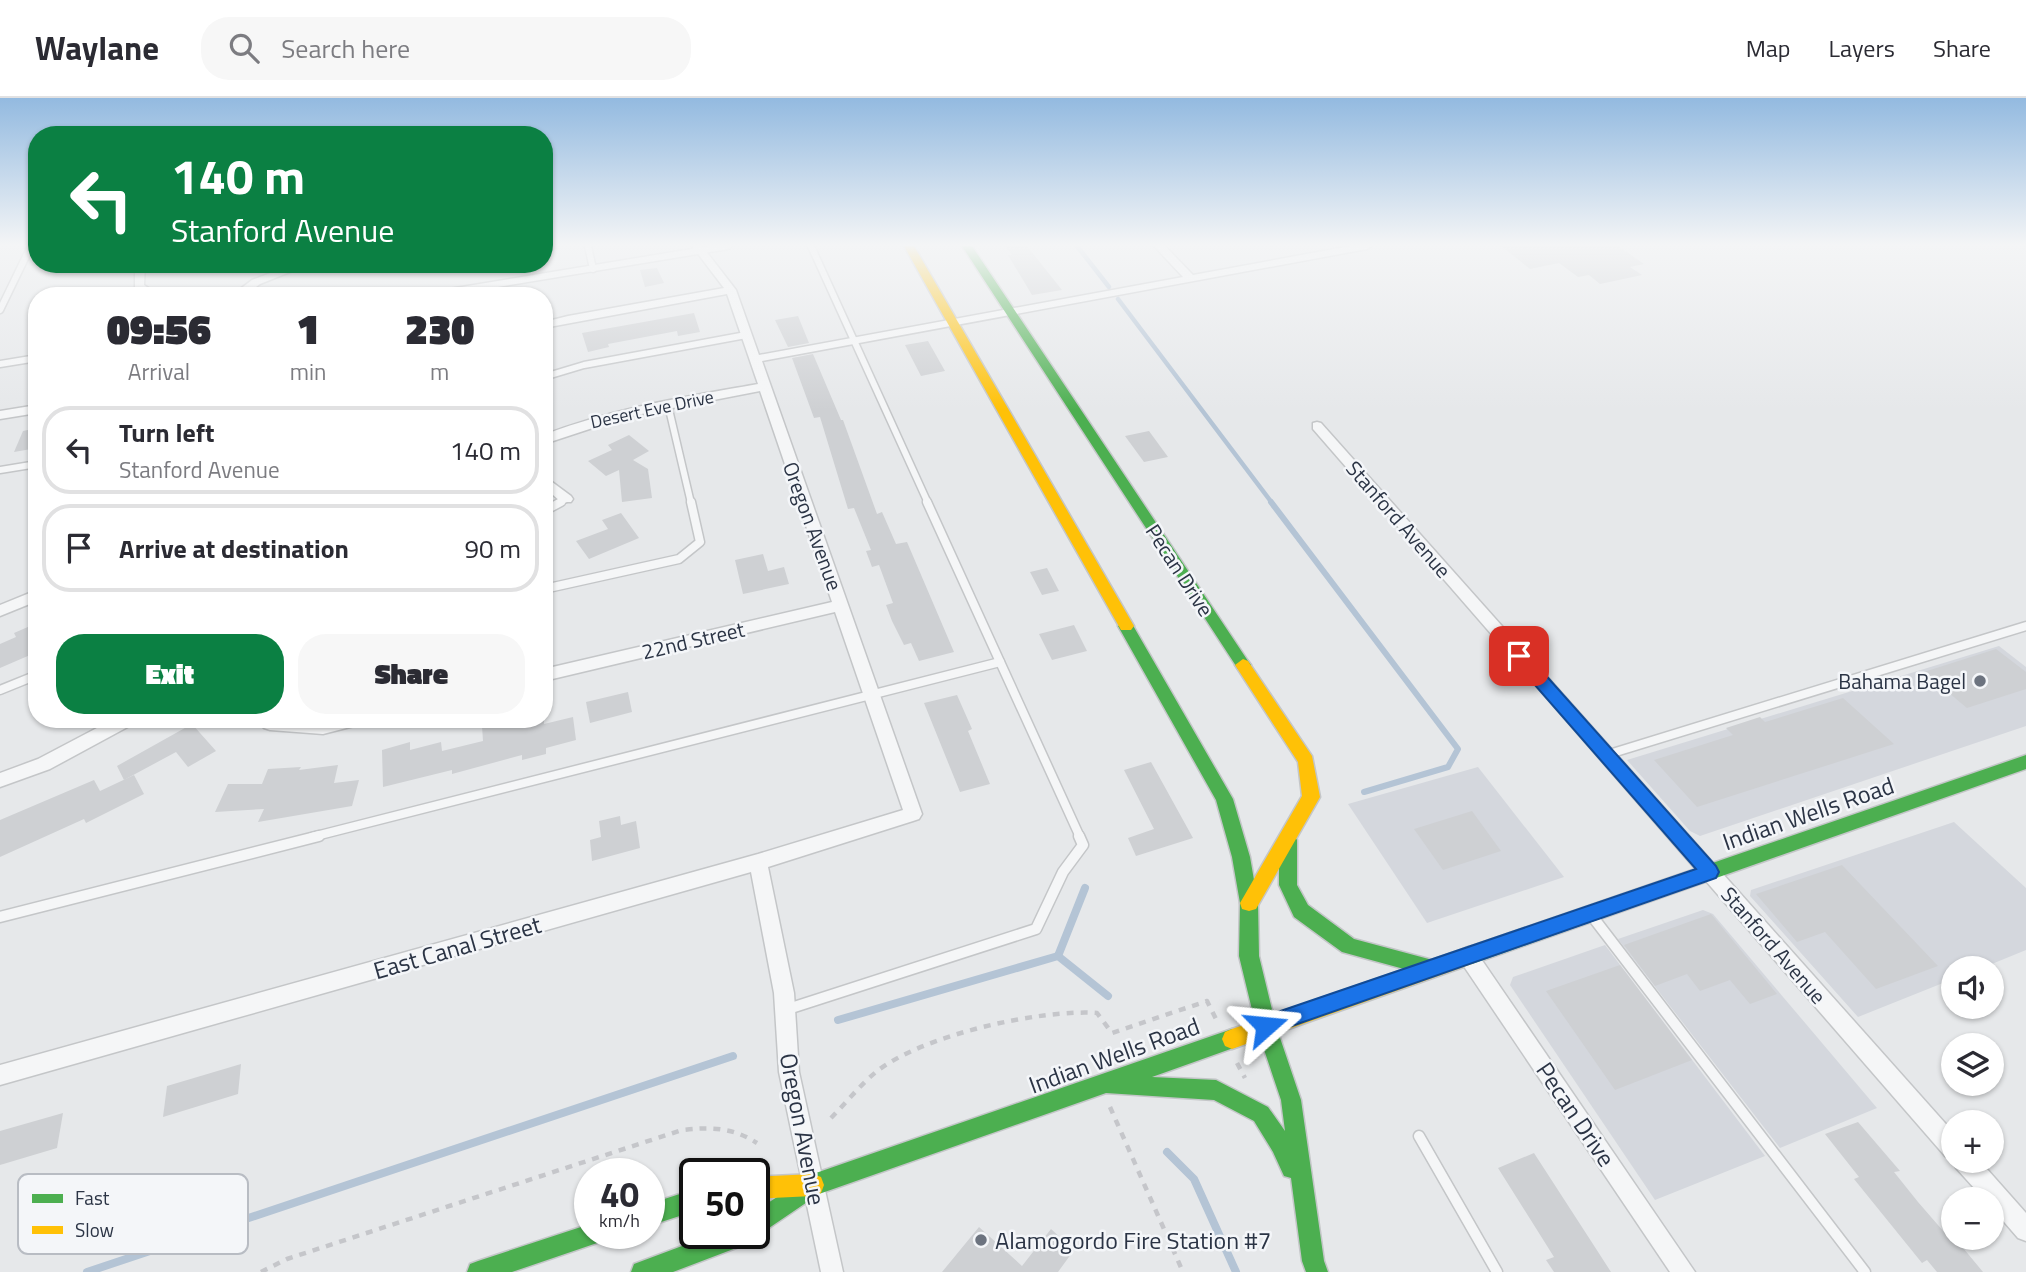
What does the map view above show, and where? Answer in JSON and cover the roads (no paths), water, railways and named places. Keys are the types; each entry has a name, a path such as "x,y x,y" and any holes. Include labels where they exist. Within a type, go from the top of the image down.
{"main road":[{"path":"940,301 1224,799 1241,857 1249,903 1249,956 1266,1026 1291,1100 1303,1196 1317,1272"},
{"name":"Pecan Drive","path":"1003,301 1306,761 1311,797 1249,903"},
{"name":"Indian Wells Road","path":"770,1215 813,1185 2026,762"},
{"path":"1288,839 1288,884 1300,911 1349,946 1433,968"},
{"path":"1101,1084 1216,1090 1261,1114 1281,1144 1303,1196"},
{"name":"Indian Wells Road","path":"770,1187 813,1185"},
{"path":"478,1272 574,1240"},
{"path":"642,1272 704,1249"}],"street":[{"path":"553,322 668,301"},
{"name":"Oregon Avenue","path":"735,301 913,814"},
{"path":"755,359 1072,301"},
{"name":"Desert Eve Drive","path":"553,436 576,426 763,387"},
{"path":"0,415 28,410"},
{"name":"Stanford Avenue","path":"1317,426 1941,1134"},
{"path":"553,488 566,499"},
{"path":"0,611 28,599"},
{"name":"22nd Street","path":"553,673 842,604"},
{"path":"0,780 44,764 113,728"},
{"name":"East Canal Street","path":"0,1075 758,862 913,814"},
{"name":"Oregon Avenue","path":"758,862 785,1009 789,1072 832,1272"},
{"name":"Pecan Drive","path":"1468,956 1684,1272"},
{"path":"1976,1173 2026,1230"}],"lane":[{"path":"785,1009 1036,929 1063,872 1083,845 836,301"},
{"path":"553,374 584,365 746,335"},
{"path":"0,364 28,359"},
{"path":"553,587 679,559 700,542 668,405"},
{"path":"0,471 28,466"},
{"path":"553,506 566,499"},
{"path":"1606,755 2026,626"},
{"path":"0,917 1000,662"},
{"path":"0,690 28,679"},
{"path":"1590,914 1865,1272"},
{"path":"1419,1136 1497,1272"}],"waterway":[{"path":"1119,301 1272,503"},
{"path":"1271,502 1458,749 1448,767 1364,792"},
{"path":"1058,956 1085,888"},
{"path":"838,1020 1058,956"},
{"path":"1058,956 1108,996"},
{"path":"248,1218 733,1056"},
{"path":"1167,1152 1194,1179 1236,1272"},
{"path":"87,1272 141,1254"}],"place":[{"name":"Bahama Bagel","path":"1980,681"},
{"name":"Alamogordo Fire Station #7","path":"981,1240"}]}
